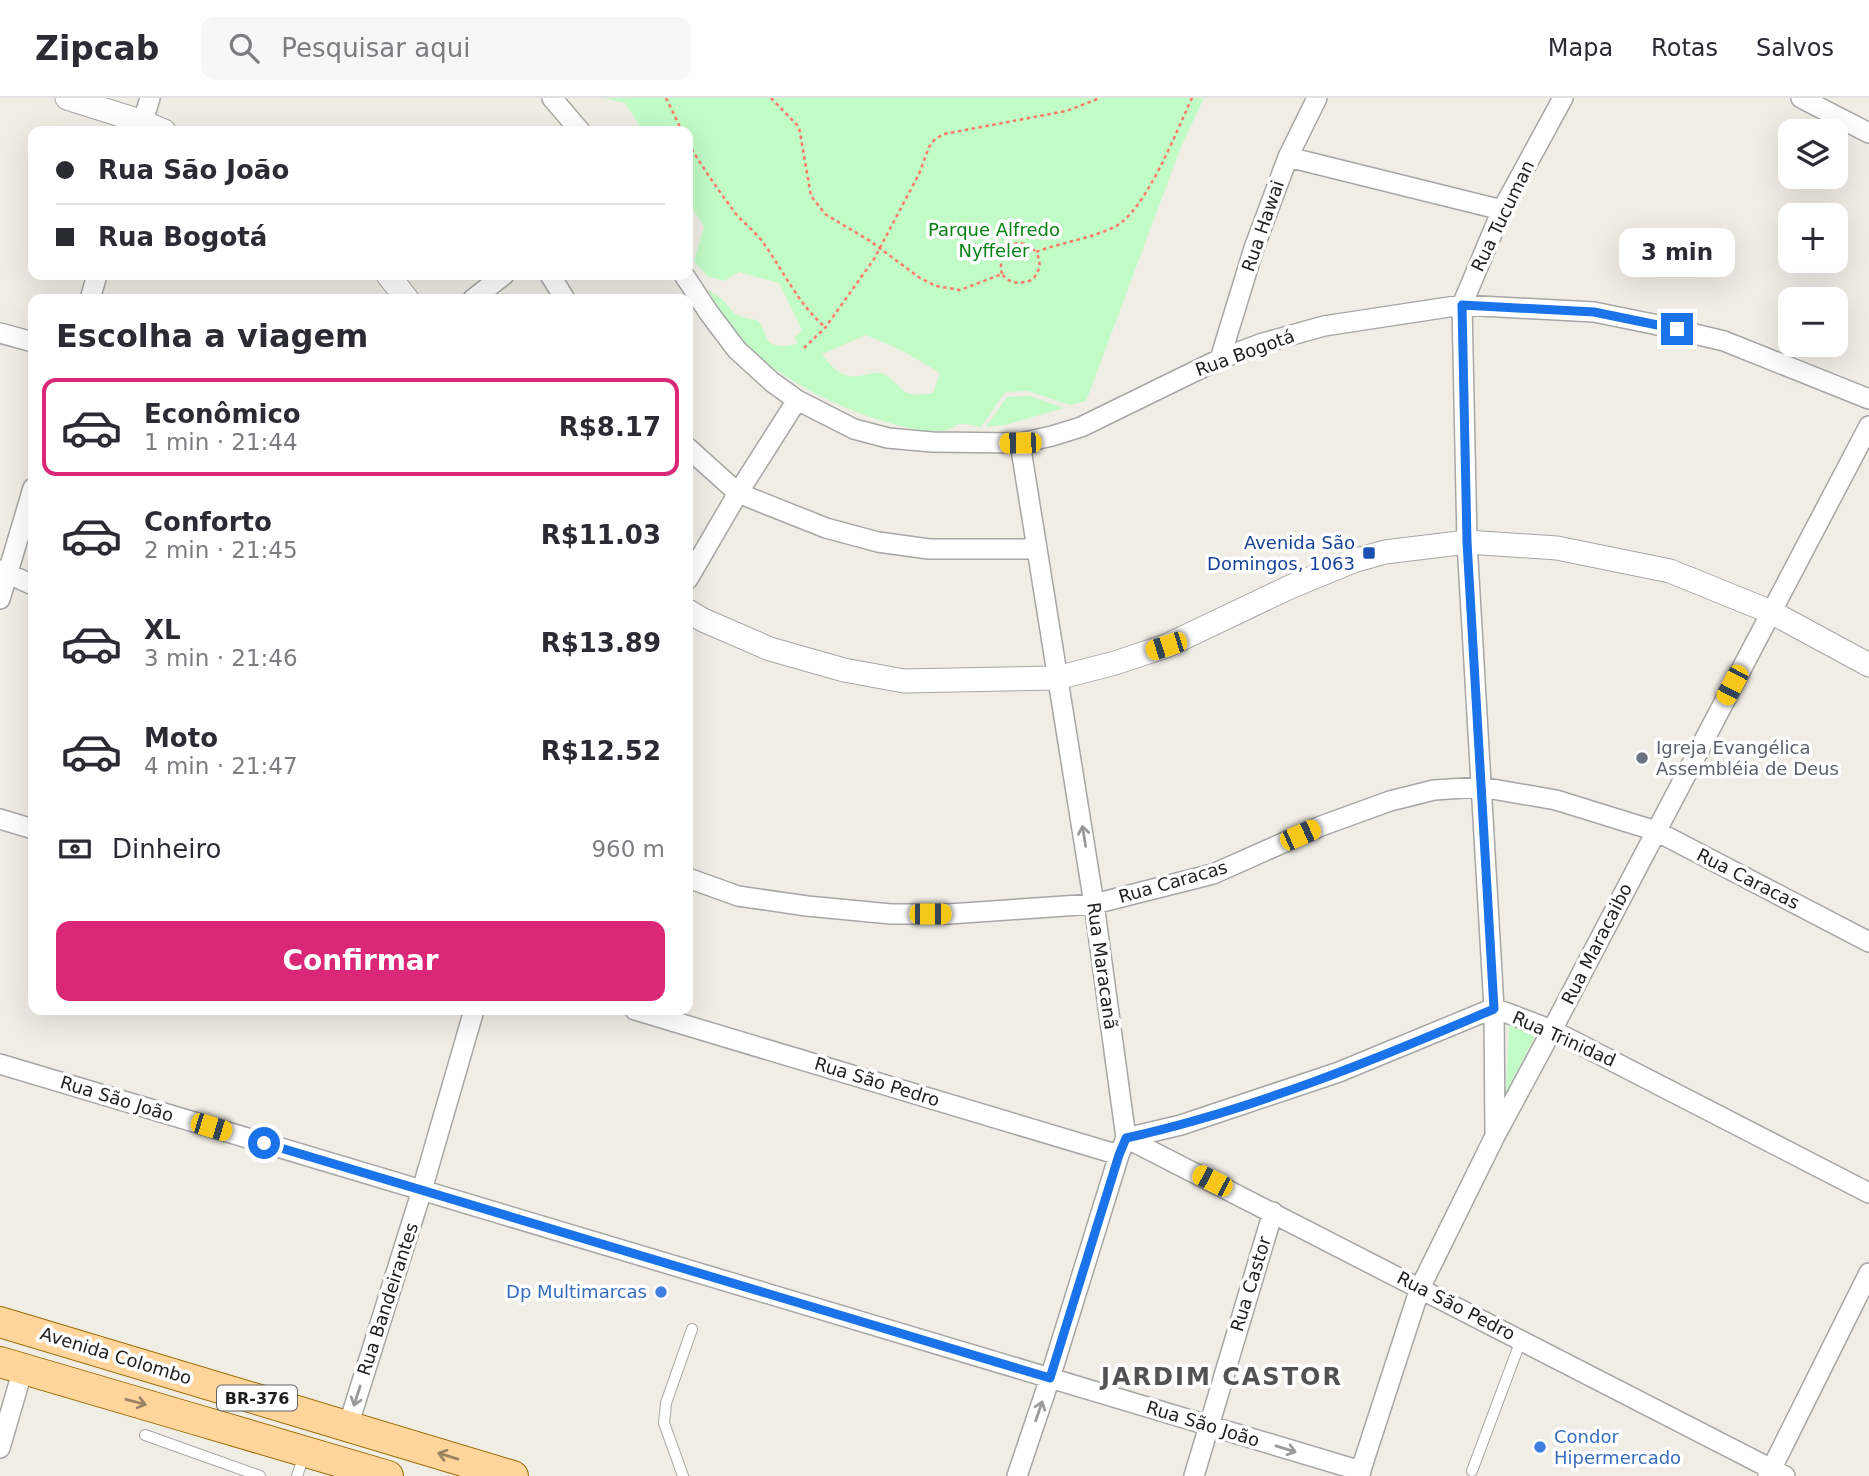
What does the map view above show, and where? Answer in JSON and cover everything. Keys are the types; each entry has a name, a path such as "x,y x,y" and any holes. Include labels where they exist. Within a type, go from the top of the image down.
{"main road":[{"name":"Avenida Colombo","path":"0,1322 513,1476"},
{"path":"76,1385 102,1371 117,1356"},
{"name":"Avenida Colombo","path":"12,1366 76,1385 301,1463 388,1476"}],"street":[{"path":"67,98 138,126"},
{"path":"141,126 150,98"},
{"name":"Rua Hawai","path":"1220,359 1254,248 1288,157 1317,98"},
{"name":"Rua Tucuman","path":"1495,1136 1494,1009 1467,542 1462,305 1502,210 1563,98"},
{"path":"1801,98 1869,133"},
{"path":"556,100 576,126"},
{"path":"1288,157 1502,210"},
{"path":"392,280 403,294"},
{"path":"479,294 497,280"},
{"name":"Rua Bogotá","path":"688,280 737,350 772,382 797,400 854,429 888,438 932,442 1020,443 1052,436 1081,427 1220,359 1263,343 1324,326 1462,305 1594,312 1653,324 1724,341 1869,400"},
{"path":"0,333 28,341"},
{"path":"693,570 797,400"},
{"name":"Rua Maracaibo","path":"1360,1474 1420,1288 1495,1136 1869,426"},
{"name":"Rua Maracanã","path":"1017,1476 1122,1146 1094,904 1020,443"},
{"path":"693,452 738,493 826,528 878,542 929,549 1037,549"},
{"path":"0,599 4,572 28,502"},
{"path":"693,614 770,649 844,670 904,681 1057,678 1166,646 1290,587 1353,561 1385,552 1467,542 1557,548 1670,571 1771,612 1869,665"},
{"path":"4,572 28,583"},
{"name":"Rua Caracas","path":"693,880 738,896 891,914 949,914 1094,904 1213,874 1321,826 1390,801 1434,790 1481,788 1556,800 1656,831 1869,942"},
{"path":"0,820 28,828"},
{"name":"Rua Trinidad","path":"1122,1146 1339,1072 1494,1009 1552,1030 1869,1193"},
{"name":"Rua Bandeirantes","path":"348,1426 422,1190 473,1015"},
{"name":"Rua São Pedro","path":"653,1015 1171,1160 1774,1473"},
{"name":"Rua São João","path":"0,1064 1050,1378 1360,1474"},
{"path":"1171,1160 1174,1134 1181,1125"},
{"name":"Rua Castor","path":"1194,1476 1273,1212"},
{"path":"1774,1473 1869,1273"},
{"path":"0,1448 12,1366"}],"lane":[{"path":"682,1476 664,1423 666,1403 692,1329"},
{"path":"1472,1471 1521,1340"},
{"path":"145,1435 260,1476"}],"path":[{"path":"666,98 680,126"},
{"path":"771,98 799,127 811,196 825,214 880,248 919,278 936,286 960,290 1002,274"},
{"path":"804,348 825,328 880,248 935,139 944,134 1066,111 1100,98"},
{"path":"1036,252 1116,227 1133,213 1147,191 1192,98"},
{"path":"693,151 738,216 760,238 810,314 825,328"},
{"path":"1024,244 1036,252 1040,264 1032,280 1016,284 1002,274 1000,260 1008,247 1024,244"}],"green space":[{"name":"Parque Alfredo Nyffeler","path":"603,98 1204,98 1181,147 1086,401 1070,405 1028,391 1005,392 981,427 959,424 942,431 907,427 858,413 787,377 744,342 707,289 722,299 734,313 760,323 772,344 783,346 798,343 794,338 802,330 779,283 739,272 724,281 707,276 694,261 704,227 693,209 693,126 640,126 625,103","holes":["866,335 901,350 940,373 933,393 914,394 903,390 882,373 859,376 842,374 822,354"]},
{"path":"1030,396 1064,408 1005,425 986,427 1007,397"},
{"path":"1509,1026 1536,1035 1506,1092"}],"place":[{"name":"Avenida São Domingos, 1063","path":"1369,553"},
{"name":"Igreja Evangélica Assembléia de Deus","path":"1642,758"},
{"name":"Dp Multimarcas","path":"661,1292"},
{"name":"Condor Hipermercado","path":"1540,1447"}],"district":[{"name":"JARDIM CASTOR","path":"1222,1377"}],"route":[{"path":"264,1143 1050,1378 1126,1138 1181,1125 1339,1072 1494,1009 1467,542 1462,305 1594,312 1677,329"}]}
